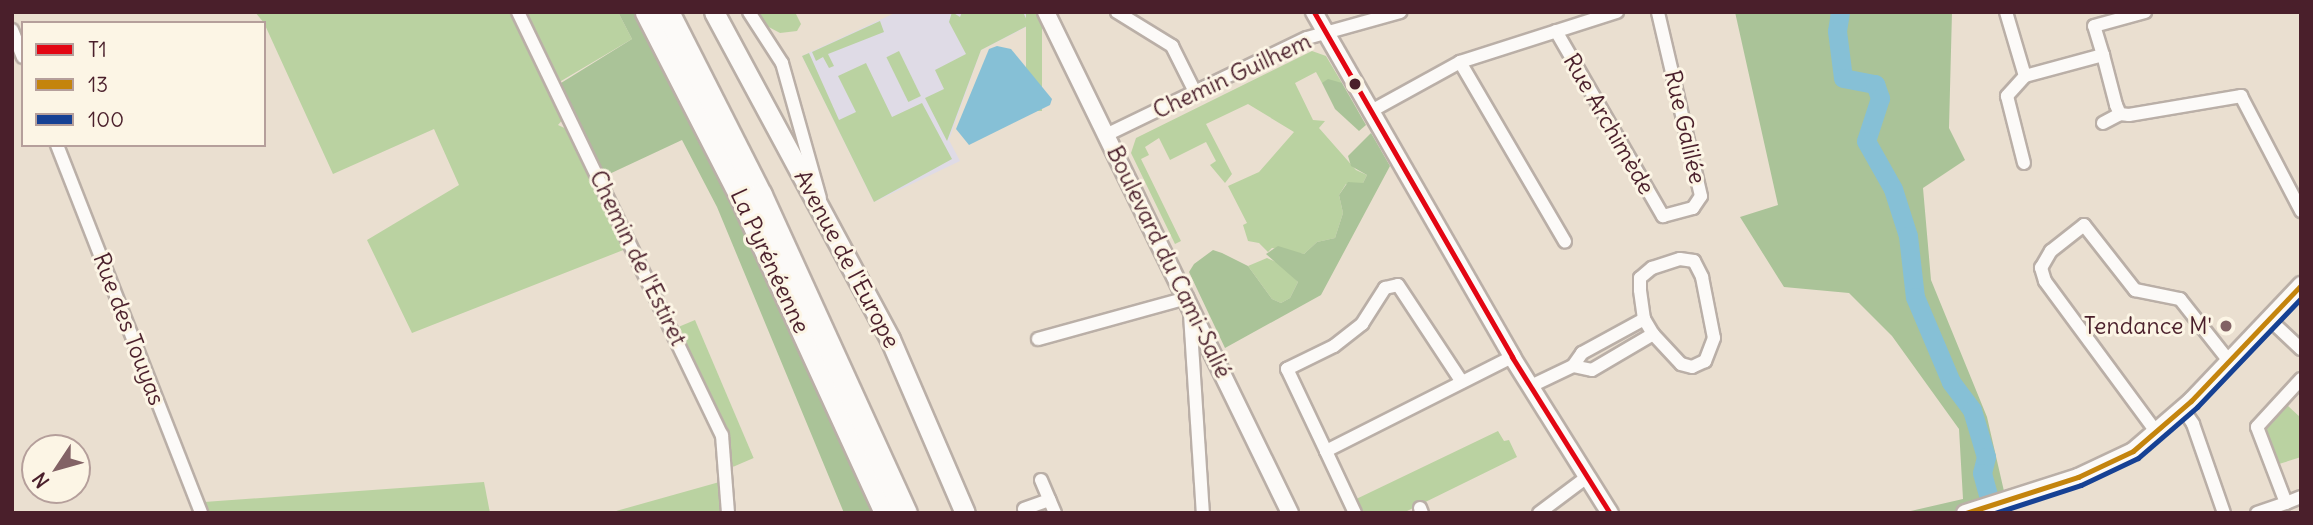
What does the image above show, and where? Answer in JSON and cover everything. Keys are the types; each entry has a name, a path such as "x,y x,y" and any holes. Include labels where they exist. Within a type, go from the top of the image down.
{"highway":[{"name":"La Pyrénéenne","path":"647,12 743,200 886,513"},
{"name":"La Pyrénéenne","path":"667,12 760,195 905,513"}],"main road":[{"name":"Avenue de l'Europe","path":"714,12 890,339 965,513"}],"street":[{"name":"Chemin de l'Estiret","path":"518,12 722,435 728,513"},
{"path":"749,12 782,63 824,215"},
{"name":"Boulevard du Cami-Salié","path":"1046,12 1290,513"},
{"path":"1117,12 1172,46 1195,92"},
{"path":"1314,12 1512,356 1610,513"},
{"name":"Chemin Guilhem","path":"1106,135 1326,33 1401,12"},
{"path":"1371,111 1460,62 1617,12"},
{"name":"Rue Galilée","path":"1658,12 1701,196 1693,208 1663,216"},
{"path":"2006,12 2025,76"},
{"path":"2120,114 2094,26 2144,12"},
{"path":"12,30 21,52"},
{"name":"Rue Archimède","path":"1556,32 1663,216"},
{"path":"2024,163 2007,96 2025,76 2103,55"},
{"path":"1460,62 1565,242"},
{"path":"2103,123 2120,114 2241,96 2301,211"},
{"name":"Rue des Touyas","path":"58,147 201,513"},
{"path":"2157,433 2045,281 2041,268 2045,258 2084,225 2135,290 2180,299 2229,361"},
{"path":"1680,259 1694,261 1709,308 1713,349 1705,361 1692,367 1681,364 1653,334 1644,319 1640,278 1651,268 1680,259"},
{"path":"1355,513 1287,369 1334,345 1362,324 1385,288 1398,285 1462,382"},
{"path":"1973,511 2099,468 2157,433 2301,285"},
{"path":"1038,339 1188,301 1203,513"},
{"path":"2269,318 2301,349"},
{"path":"1531,386 1573,366 1582,353 1644,319"},
{"path":"1573,366 1592,370 1653,334"},
{"path":"1326,451 1512,356"},
{"path":"2286,503 2257,427 2301,379"},
{"path":"2183,409 2193,424 2224,513"},
{"path":"1539,513 1543,506 1587,477"},
{"path":"1024,509 1052,507 1041,480"},
{"path":"2257,513 2301,497"}],"shaded area":[{"path":"897,12 1026,12 1032,24 981,50 949,140 960,161 874,202 802,56"}],"green space":[{"path":"255,12 618,12 632,39 551,87 565,117 558,125 573,132 631,247 412,333 367,240 459,185 434,129 333,174 266,27 266,21 262,21"},
{"path":"618,12 636,12 652,41 777,300 873,513 844,513 717,207 682,140 605,176 561,83 632,39"},
{"path":"757,12 795,12 801,24 797,31 780,33 765,25"},
{"path":"952,12 960,17 962,12 1023,12 1029,25 981,50 947,141 925,98 944,89 935,70 966,54 949,22"},
{"path":"1026,12 1042,12 1042,111 1026,111"},
{"path":"1735,12 1952,12 1949,128 1965,160 1923,188 1931,280 1987,417 2009,513 1902,513 1963,499 1959,429 1892,336 1849,293 1784,287 1740,217 1778,205"},
{"path":"880,21 884,32 828,54 834,66 829,68 823,57 816,61 812,52"},
{"path":"899,51 921,96 908,102 886,57"},
{"path":"1312,51 1326,56 1342,83 1322,83 1316,72 1295,83 1313,120 1325,121 1319,128 1356,170 1367,175 1363,183 1346,184 1339,195 1343,213 1335,238 1317,242 1304,254 1272,248 1268,252 1259,243 1248,241 1243,225 1247,223 1228,186 1259,172 1294,132 1248,104 1206,124 1232,174 1225,183 1210,165 1216,161 1206,142 1170,160 1159,138 1145,147 1149,155 1141,159 1181,241 1175,244 1131,153 1136,138"},
{"path":"809,53 839,120 856,112 838,76 866,63 892,117 922,103 952,159 874,202 802,56"},
{"path":"1328,79 1342,83 1366,125 1359,131 1335,109 1322,83"},
{"path":"1371,133 1390,166 1321,295 1225,348 1189,272 1194,264 1213,250 1222,253 1248,266 1272,299 1281,303 1290,298 1298,282 1266,254 1278,246 1304,254 1317,242 1335,238 1343,213 1339,195 1348,182 1363,183 1367,175 1351,166 1348,156"},
{"path":"1267,258 1283,265 1298,282 1290,298 1281,303 1272,299 1248,266"},
{"path":"695,320 754,458 733,467 675,329"},
{"path":"2287,405 2301,418 2301,457 2279,464 2265,430"},
{"path":"1498,431 1504,441 1509,440 1517,457 1403,513 1355,513 1350,502"},
{"path":"723,481 725,513 609,513"},
{"path":"484,482 490,513 208,513 204,502"}],"water":[{"path":"997,46 1011,49 1052,99 1050,105 969,145 956,129 989,49"}],"waterway":[{"path":"1840,12 1837,31 1843,78 1875,84 1880,98 1866,141 1893,189 1908,236 1915,297 1951,382 1972,410 1986,457 1982,473 1993,513"}],"transit line":[{"name":"T1","path":"1314,12 1512,357 1610,513"},
{"name":"13","path":"1966,513 2078,477 2133,451 2191,401 2301,285"},
{"name":"100","path":"1995,513 2081,485 2138,458 2197,407 2301,298"}],"place":[{"name":"Tendance M'","path":"2226,326"}]}
